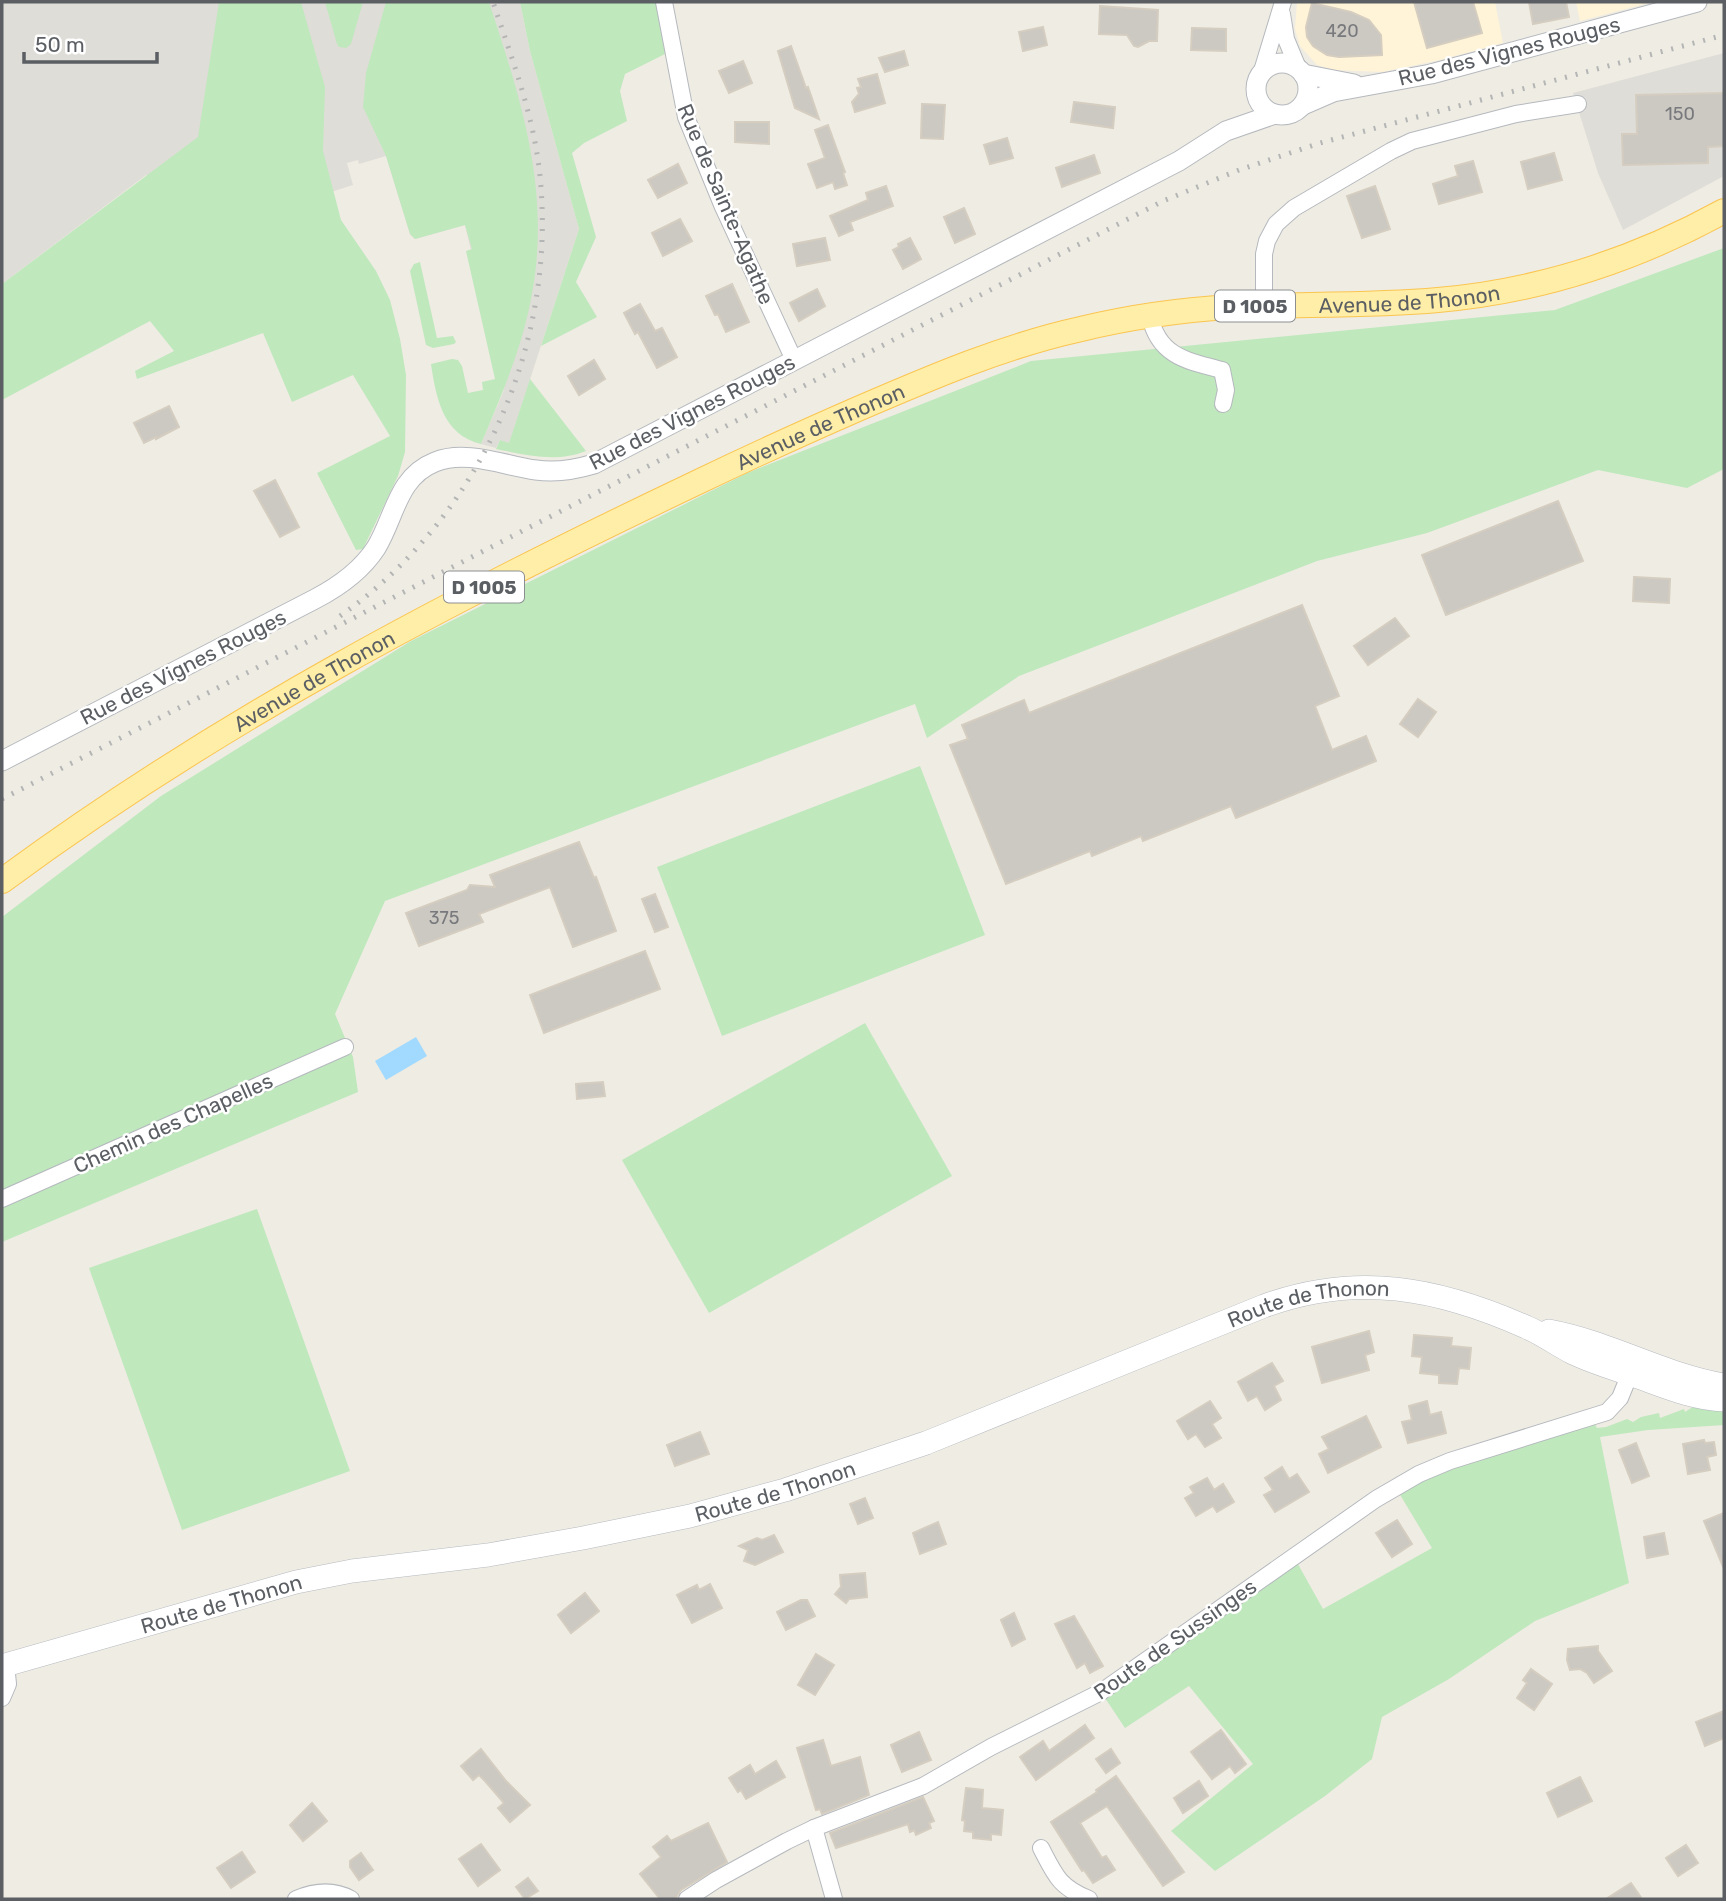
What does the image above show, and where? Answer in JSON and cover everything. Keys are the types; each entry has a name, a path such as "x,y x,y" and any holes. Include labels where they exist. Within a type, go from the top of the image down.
{"main road":[{"name":"Avenue de Thonon","path":"8,874 175,761 272,702 427,616 623,517 792,438 980,358 1053,335 1150,316 1264,306 1424,301 1517,289 1594,269 1632,255 1724,211"},
{"name":"Route de Thonon","path":"4,1665 296,1581 530,1548 676,1519 774,1493 926,1443 1229,1320 1304,1294 1359,1286 1410,1289 1457,1301 1528,1328 1577,1354 1724,1385"},
{"name":"Route de Thonon","path":"1633,1366 1694,1397 1724,1401"}],"street":[{"name":"Rue de Sainte-Agathe","path":"664,2 686,117 723,207 790,352"},
{"name":"Rue des Vignes Rouges","path":"1303,104 1333,92 1432,74 1696,2"},
{"path":"1282,6 1286,39 1307,82 1308,92 1303,104 1291,114 1275,114 1262,107 1256,93 1256,81 1262,71 1282,6"},
{"path":"1262,71 1277,63 1288,63 1301,71"},
{"name":"Rue des Vignes Rouges","path":"1301,71 1362,85"},
{"name":"Rue des Vignes Rouges","path":"1226,131 1256,93"},
{"path":"1264,306 1265,247 1272,229 1289,212 1412,141 1516,114 1578,104"},
{"name":"Rue des Vignes Rouges","path":"2,761 348,580 378,545 402,488 418,472 436,461 447,458 481,460 548,471 571,470 594,464 790,352 1171,165 1226,131 1275,114"},
{"path":"1150,316 1156,335 1169,351 1190,361 1222,370 1226,390 1223,404"},
{"name":"Chemin des Chapelles","path":"2,1199 345,1047"},
{"name":"Route de Sussinges","path":"687,1899 731,1871 814,1828 923,1786 991,1747 1101,1692 1408,1479 1450,1461 1607,1412 1619,1398 1633,1366"},
{"path":"2,1698 9,1684 4,1665"},
{"path":"814,1828 834,1899"},
{"path":"1041,1848 1058,1880 1070,1891 1089,1899"},
{"path":"296,1899 323,1892 334,1892 351,1899"}],"shaded area":[{"path":"2,2 520,2 530,51 579,229 509,444 500,440 496,448 481,444 504,390 465,225 415,239 410,234 386,156 359,164 358,160 347,163 353,185 262,214 146,175 2,284"},
{"path":"1297,2 1495,2 1503,43 1382,72 1334,70 1317,65 1300,46 1295,29"},
{"path":"1576,2 1652,2 1580,21"},
{"path":"1724,53 1724,176 1623,230 1598,173 1573,93"}],"green space":[{"path":"219,2 301,2 325,87 323,151 341,220 376,271 390,300 406,375 405,452 398,476 363,549 356,550 317,473 390,436 353,375 292,402 263,333 137,379 135,371 174,351 150,321 2,400 2,284 198,137"},
{"path":"325,2 363,2 351,44 346,48 337,44"},
{"path":"386,2 489,2 523,113 536,188 536,264 526,322 515,358 481,444 468,439 450,424 439,402 431,364 458,360 468,393 483,390 482,382 495,379 466,251 472,249 465,225 415,239 410,234 386,156 363,107 366,73"},
{"path":"520,2 656,2 665,54 625,74 620,91 627,121 584,143 572,153 596,237 576,282 597,317 541,346 579,229 530,51"},
{"path":"1724,248 1724,469 1687,488 1598,470 1427,533 1317,561 1019,676 927,738 915,704 385,901 335,1014 353,1057 358,1092 2,1242 2,917 161,796 411,641 747,473 1031,361 1555,310"},
{"path":"420,262 437,338 453,336 456,342 454,344 433,348 426,345 410,271 414,264"},
{"path":"530,379 586,451 553,457 496,449 500,440 509,443"},
{"path":"920,766 985,935 722,1036 657,867"},
{"path":"865,1023 952,1176 709,1313 622,1160"},
{"path":"257,1209 350,1471 182,1530 89,1268"},
{"path":"1694,1406 1724,1408 1724,1425 1648,1430 1600,1437 1629,1583 1535,1621 1449,1679 1382,1717 1372,1759 1325,1796 1215,1871 1171,1831 1253,1764 1189,1686 1125,1728 1101,1692 1294,1557 1323,1609 1432,1548 1399,1493 1422,1481 1496,1454 1595,1424 1597,1428 1606,1427 1627,1419 1633,1422 1641,1417 1659,1413 1660,1418 1684,1409 1685,1412"}],"water":[{"path":"416,1037 427,1056 386,1080 375,1061"}],"building":[{"path":"1414,2 1473,2 1482,33 1427,48"},
{"path":"1529,2 1566,2 1569,17 1533,24"},
{"path":"1312,3 1351,12 1369,20 1381,35 1382,55 1339,57 1327,55 1313,46 1307,37 1306,27"},
{"path":"1100,6 1158,10 1157,41 1149,41 1138,47 1134,46 1127,35 1099,34"},
{"path":"1043,27 1047,45 1023,51 1019,32"},
{"path":"1192,28 1226,29 1226,51 1191,50"},
{"path":"791,46 819,119 795,108 778,51"},
{"path":"904,51 908,65 885,72 879,58"},
{"path":"743,61 752,83 729,93 719,71"},
{"path":"877,74 885,103 855,112 852,102 859,94 857,88 861,87 858,79"},
{"path":"1724,93 1724,146 1708,147 1708,163 1623,165 1622,134 1637,134 1636,95"},
{"path":"1074,102 1115,107 1113,128 1071,122"},
{"path":"922,104 945,105 943,139 921,138"},
{"path":"735,122 769,122 769,144 735,142"},
{"path":"828,125 847,185 835,189 833,182 817,188 808,164 825,158 815,130"},
{"path":"1007,138 1013,158 990,164 984,145"},
{"path":"1554,153 1562,180 1528,189 1521,162"},
{"path":"1094,155 1100,173 1062,187 1056,168"},
{"path":"1473,161 1482,192 1439,204 1433,184 1458,176 1455,166"},
{"path":"678,164 687,183 658,198 648,180"},
{"path":"886,186 893,206 850,222 853,230 839,236 830,216 868,200 866,193"},
{"path":"1375,186 1390,229 1362,238 1347,196"},
{"path":"964,208 975,234 955,243 944,217"},
{"path":"680,219 692,241 663,256 652,233"},
{"path":"825,238 830,260 797,266 793,244"},
{"path":"910,238 921,259 903,269 893,250"},
{"path":"732,284 749,322 726,332 706,296"},
{"path":"817,289 825,306 799,321 790,303"},
{"path":"640,304 655,331 662,328 677,357 657,368 638,332 635,334 624,313"},
{"path":"594,360 605,379 579,395 568,376"},
{"path":"169,406 179,427 144,443 134,423"},
{"path":"275,480 299,527 280,537 254,491"},
{"path":"1558,501 1583,561 1446,615 1422,555"},
{"path":"1634,577 1670,579 1669,603 1633,601"},
{"path":"1302,605 1339,696 1315,706 1332,750 1366,736 1376,761 1236,818 1231,806 1143,841 1141,836 1092,856 1090,851 1006,884 950,745 968,739 962,725 1024,700 1029,713"},
{"path":"1395,618 1409,636 1368,665 1354,646"},
{"path":"1418,699 1436,712 1418,737 1400,724"},
{"path":"579,842 594,878 596,877 616,931 573,947 550,887 479,914 483,922 419,946 406,913 467,890 470,885 495,887 490,875"},
{"path":"655,894 668,927 655,932 642,899"},
{"path":"645,951 660,989 544,1033 530,995"},
{"path":"603,1082 605,1096 577,1099 576,1084"},
{"path":"1369,1331 1374,1352 1365,1355 1369,1370 1322,1383 1312,1347"},
{"path":"1414,1335 1452,1338 1451,1346 1471,1348 1469,1369 1459,1368 1457,1384 1439,1383 1439,1375 1420,1373 1422,1357 1412,1356"},
{"path":"1272,1363 1283,1381 1274,1386 1281,1400 1265,1410 1257,1396 1248,1401 1238,1382"},
{"path":"1210,1401 1221,1418 1212,1424 1221,1438 1205,1447 1196,1434 1188,1439 1177,1421"},
{"path":"1427,1401 1430,1415 1441,1412 1446,1433 1408,1443 1402,1422 1412,1420 1409,1406"},
{"path":"1366,1416 1381,1447 1328,1473 1319,1454 1329,1449 1322,1437"},
{"path":"700,1432 709,1454 675,1466 667,1445"},
{"path":"1704,1440 1705,1443 1714,1442 1716,1455 1707,1457 1710,1470 1688,1474 1683,1444"},
{"path":"1636,1443 1649,1476 1632,1483 1619,1450"},
{"path":"1282,1467 1289,1479 1297,1474 1309,1492 1275,1512 1264,1495 1273,1490 1265,1478"},
{"path":"1207,1478 1214,1490 1223,1484 1234,1502 1217,1512 1213,1506 1196,1516 1185,1498 1194,1493 1190,1487"},
{"path":"865,1498 873,1518 858,1524 850,1504"},
{"path":"1724,1513 1724,1569 1704,1521"},
{"path":"1397,1520 1412,1544 1392,1557 1376,1533"},
{"path":"938,1522 946,1544 920,1554 913,1533"},
{"path":"1664,1533 1668,1554 1647,1558 1644,1537"},
{"path":"774,1535 783,1552 755,1565 744,1561 748,1550 739,1546 757,1538 762,1540"},
{"path":"865,1573 867,1597 849,1599 846,1603 835,1594 841,1587 840,1575"},
{"path":"710,1584 722,1608 692,1623 677,1595 697,1585 699,1590"},
{"path":"585,1593 599,1611 571,1633 558,1615"},
{"path":"801,1600 807,1600 815,1616 786,1630 777,1612"},
{"path":"1014,1613 1025,1639 1012,1646 1001,1620"},
{"path":"1074,1616 1103,1666 1090,1673 1085,1663 1077,1668 1055,1624"},
{"path":"1598,1646 1598,1651 1612,1671 1594,1683 1587,1673 1580,1669 1570,1670 1568,1649"},
{"path":"816,1654 834,1665 815,1695 798,1685"},
{"path":"1531,1669 1552,1684 1534,1710 1517,1698 1527,1683 1523,1680"},
{"path":"1724,1711 1724,1738 1705,1746 1696,1722"},
{"path":"1085,1725 1094,1738 1036,1780 1020,1757 1043,1741 1049,1751"},
{"path":"1221,1730 1246,1764 1235,1773 1230,1766 1212,1779 1191,1752"},
{"path":"919,1732 931,1760 902,1772 891,1745"},
{"path":"823,1740 831,1766 860,1757 869,1795 822,1814 820,1809 816,1810 797,1748"},
{"path":"481,1749 506,1781 530,1805 510,1822 498,1808 504,1803 485,1781 479,1775 473,1780 461,1766"},
{"path":"1111,1749 1120,1763 1106,1773 1096,1759"},
{"path":"776,1761 785,1777 746,1799 729,1778 750,1765 755,1774"},
{"path":"1116,1776 1184,1872 1163,1886 1107,1806 1080,1823 1102,1858 1106,1856 1115,1870 1093,1883 1084,1870 1082,1871 1051,1822"},
{"path":"1580,1777 1592,1801 1558,1817 1547,1793"},
{"path":"1199,1781 1208,1796 1183,1813 1174,1798"},
{"path":"966,1788 983,1790 982,1808 1003,1810 1001,1835 991,1834 991,1840 973,1838 973,1832 964,1831 965,1821 962,1820"},
{"path":"923,1797 934,1821 929,1823 931,1828 916,1835 914,1830 910,1832 908,1824 836,1848 830,1833"},
{"path":"312,1803 327,1821 303,1841 290,1825"},
{"path":"708,1823 727,1862 681,1890 675,1899 660,1899 640,1874 661,1857 653,1847 667,1836 671,1841"},
{"path":"481,1844 500,1870 478,1886 459,1859"},
{"path":"1686,1845 1698,1863 1678,1876 1666,1858"},
{"path":"242,1852 255,1872 231,1888 217,1868"},
{"path":"361,1853 373,1870 359,1880 350,1867 350,1861"},
{"path":"528,1878 538,1891 525,1899 516,1887"},
{"path":"1631,1883 1642,1899 1606,1899"}],"railway":[{"path":"340,616 389,576 433,530 469,478 499,423 521,364 536,302 542,239 540,176 528,110 493,2"},
{"path":"2,799 1163,201 1239,170 1320,143 1724,35"}]}
